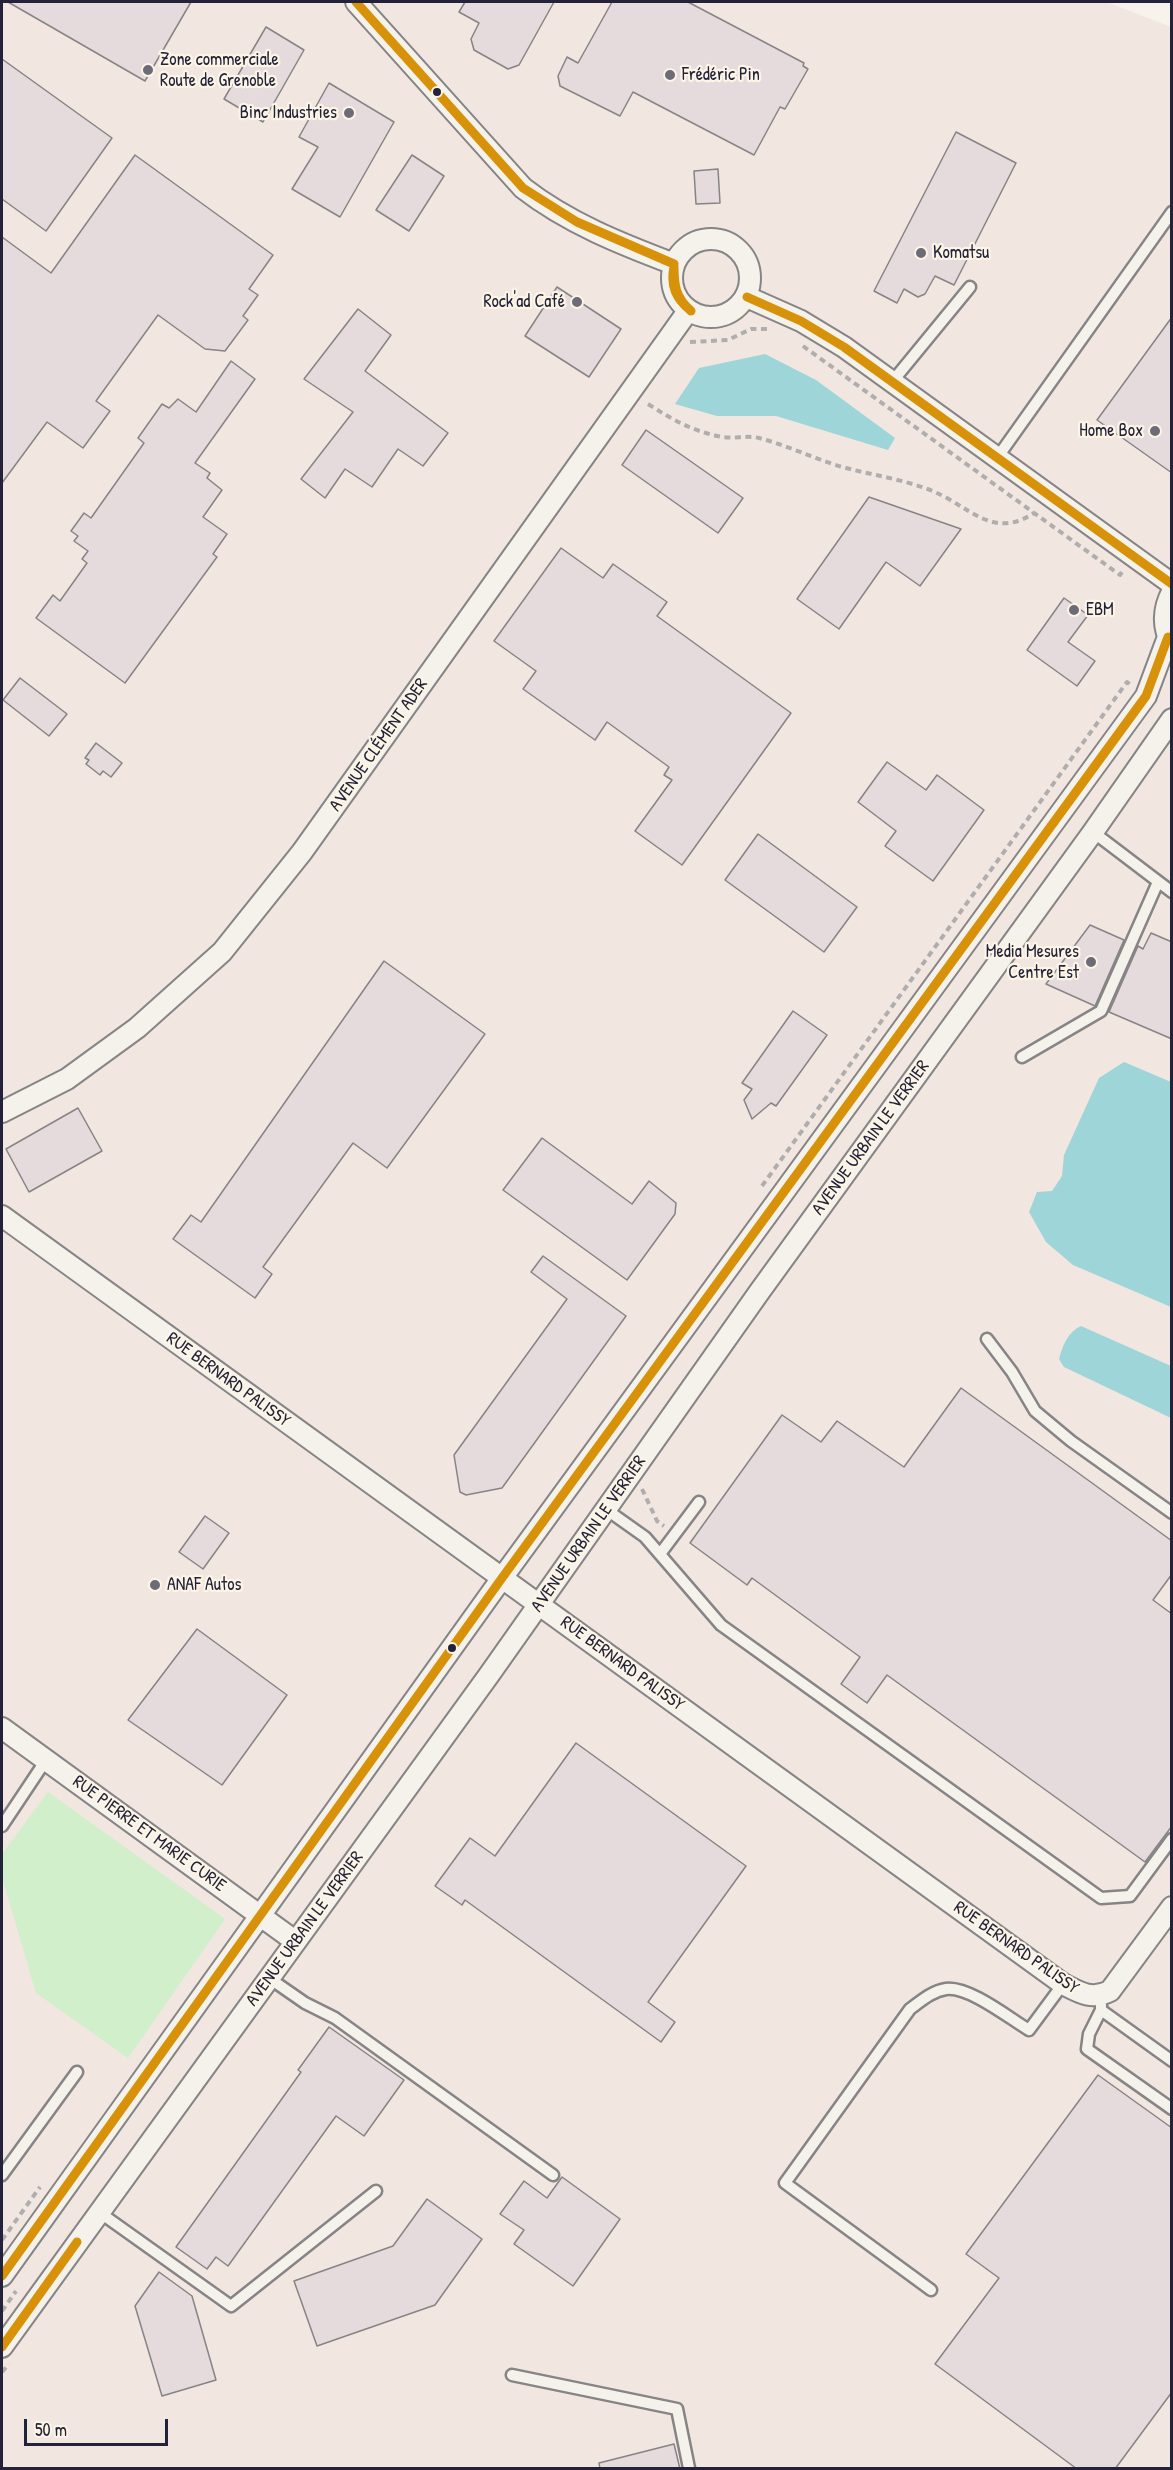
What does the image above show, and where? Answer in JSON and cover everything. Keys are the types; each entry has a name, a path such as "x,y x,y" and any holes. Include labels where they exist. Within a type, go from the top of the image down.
{"street":[{"path":"356,2 523,188 550,209 674,264"},
{"path":"702,239 728,242 746,259 751,284 747,297 736,310 721,317 704,318 688,311 674,290 672,277 674,264 690,244 702,239"},
{"path":"747,297 801,321 844,347 1172,584"},
{"name":"AVENUE CLÉMENT ADER","path":"2,1112 67,1079 137,1028 222,952 303,852 688,311"},
{"path":"2,2276 502,1578 1146,696 1170,641 1164,620 1167,602 1172,592"},
{"name":"AVENUE URBAIN LE VERRIER","path":"2,2347 539,1605 760,1291 1093,832 1172,719"},
{"name":"RUE BERNARD PALISSY","path":"2,1216 1063,1984 1101,2003"},
{"name":"RUE PIERRE ET MARIE CURIE","path":"2,1728 296,1941"},
{"path":"1101,2003 1172,1907"}],"lane":[{"path":"997,458 1172,212"},
{"path":"892,382 970,287"},
{"path":"1093,832 1172,892"},
{"path":"1022,1057 1101,1011 1158,882"},
{"path":"987,1339 1012,1372 1035,1411 1071,1441 1172,1513"},
{"path":"660,1554 699,1502"},
{"path":"607,1510 645,1537 721,1625 1101,1898 1130,1896 1172,1839"},
{"path":"2,1826 46,1760"},
{"path":"269,1978 305,2003 335,2018 553,2175"},
{"path":"931,2290 785,2183 910,2009 923,1999 948,1989 965,1991 1029,2030 1063,1984"},
{"path":"1172,2061 1101,2003 1089,2034 1087,2049 1172,2109"},
{"path":"2,2175 77,2072"},
{"path":"99,2212 231,2306 376,2191"},
{"path":"512,2375 677,2409 689,2469"}],"path":[{"path":"683,351 690,342 728,340 751,328 768,328 777,333"},
{"path":"796,342 1120,575 1133,556"},
{"path":"641,410 648,402 683,426 724,437 756,438 845,467 897,479 943,496 989,522 1006,525 1022,521 1034,513"},
{"path":"641,1489 657,1521 674,1535"}],"shaded area":[{"path":"2,2 1107,2 1171,27 1171,2468 2,2468"}],"green space":[{"path":"48,1792 225,1919 128,2058 36,1993 2,1877 2,1854"}],"water":[{"path":"765,354 816,380 895,438 888,450 776,416 717,416 675,404 699,368"},
{"path":"1124,1062 1171,1082 1171,1307 1073,1265 1046,1242 1029,1212 1037,1192 1052,1191 1062,1176 1064,1155 1099,1078"},
{"path":"1081,1326 1171,1366 1171,1418 1064,1367 1059,1359 1064,1344 1072,1332"}],"building":[{"path":"8,2 191,2 145,81"},
{"path":"465,2 554,2 519,65 508,69 474,50 471,39 479,23 459,12"},
{"path":"612,2 688,2 804,63 803,66 808,69 785,109 780,107 754,155 633,92 620,116 560,86 558,76 567,57 578,63"},
{"path":"266,27 304,50 263,122 224,99"},
{"path":"2,59 112,138 46,231 2,199"},
{"path":"329,83 394,122 340,217 292,189 318,147 299,137"},
{"path":"956,132 1016,163 954,285 935,276 925,294 918,297 904,289 897,303 874,291"},
{"path":"135,155 273,255 249,289 258,295 243,316 248,320 225,351 205,349 158,315 96,401 110,411 83,448 47,422 2,483 2,237 51,273"},
{"path":"412,155 444,176 409,231 376,210"},
{"path":"718,169 720,203 696,204 694,171"},
{"path":"557,287 621,329 589,377 525,336"},
{"path":"358,309 391,335 365,371 448,433 423,466 398,449 372,487 345,469 325,498 301,479 353,412 304,379"},
{"path":"1172,317 1172,473 1097,420"},
{"path":"231,361 255,379 195,463 210,473 207,478 222,490 203,517 227,534 213,554 217,557 125,683 36,618 53,595 60,601 87,563 82,559 88,551 74,541 78,536 71,531 84,513 91,518 144,443 138,438 162,404 169,408 178,399 196,412"},
{"path":"646,430 743,498 718,533 622,465"},
{"path":"869,497 961,529 920,586 886,562 839,629 797,599"},
{"path":"561,548 603,578 613,564 667,602 657,616 791,713 682,865 635,831 672,780 664,775 669,767 607,722 595,740 523,689 536,671 494,641"},
{"path":"1064,598 1088,615 1068,642 1095,661 1077,686 1027,650"},
{"path":"20,678 67,714 49,736 3,700"},
{"path":"96,743 122,763 111,777 103,771 100,775 86,764 89,760 85,758"},
{"path":"887,762 926,790 937,775 984,810 933,881 885,846 896,831 858,802"},
{"path":"758,834 857,907 824,952 725,880"},
{"path":"1090,925 1124,940 1095,1006 1046,984"},
{"path":"1151,933 1172,942 1172,1039 1109,1012 1138,946 1143,949"},
{"path":"384,961 485,1034 387,1168 353,1143 263,1267 272,1274 255,1298 173,1239 191,1215 201,1222"},
{"path":"793,1011 827,1035 776,1106 771,1103 752,1119 744,1100 752,1089 742,1083"},
{"path":"78,1108 102,1151 29,1192 6,1149"},
{"path":"542,1138 632,1204 649,1181 676,1203 675,1214 627,1280 503,1190"},
{"path":"543,1256 626,1316 502,1488 466,1495 460,1492 454,1455 567,1299 531,1272"},
{"path":"961,1388 1172,1541 1172,1574 1153,1600 1172,1614 1172,1826 1145,1862 887,1675 867,1703 841,1684 860,1657 752,1578 747,1585 690,1543 782,1415 821,1442 837,1421 904,1467"},
{"path":"205,1516 229,1533 203,1569 179,1552"},
{"path":"197,1629 287,1695 222,1785 128,1720"},
{"path":"576,1743 746,1866 648,2002 675,2022 661,2042 465,1900 462,1905 435,1886 470,1838 495,1856"},
{"path":"329,2027 404,2080 364,2136 336,2116 228,2266 216,2257 207,2269 176,2247 301,2072 298,2070"},
{"path":"1098,2075 1172,2128 1172,2392 1115,2469 1077,2469 935,2364 999,2278 966,2254"},
{"path":"562,2177 620,2219 573,2286 514,2244 524,2230 500,2214 524,2181 547,2198"},
{"path":"427,2199 482,2239 435,2305 317,2346 294,2281 393,2246"},
{"path":"159,2272 192,2296 216,2380 162,2396 135,2306"},
{"path":"674,2444 680,2469 600,2469 599,2463"}],"transit line":[{"path":"356,2 523,188 577,222 674,264"},
{"path":"674,267 677,291 691,311"},
{"path":"674,267 675,292 681,302 691,311"},
{"path":"747,297 801,321 844,347 1172,584"},
{"path":"2,2276 502,1578 1146,696 1168,637"},
{"path":"2,2347 77,2242"}],"place":[{"name":"Zone commerciale Route de Grenoble","path":"148,70"},
{"name":"Frédéric Pin","path":"670,75"},
{"name":"Binc Industries","path":"349,113"},
{"name":"Komatsu","path":"921,253"},
{"name":"Rock'ad Café","path":"577,302"},
{"name":"Home Box","path":"1155,431"},
{"name":"EBM","path":"1074,610"},
{"name":"Media Mesures Centre Est","path":"1091,962"},
{"name":"ANAF Autos","path":"155,1585"}]}
